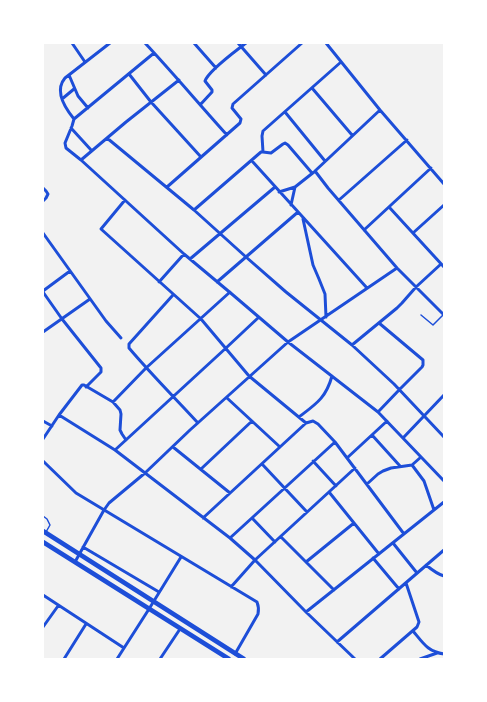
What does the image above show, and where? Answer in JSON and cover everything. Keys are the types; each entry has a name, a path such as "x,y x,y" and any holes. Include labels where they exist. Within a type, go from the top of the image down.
{"main road":[{"path":"44,532 244,659"},
{"path":"43,542 228,659"}],"street":[{"path":"72,43 85,62"},
{"path":"74,119 63,105 61,87 62,81 110,43"},
{"path":"144,43 227,135"},
{"path":"194,43 216,68"},
{"path":"238,43 266,75"},
{"path":"200,105 212,92 205,80 216,68 246,43"},
{"path":"167,187 241,121 232,108 233,104 302,43"},
{"path":"326,43 380,110 444,184"},
{"path":"154,53 74,119 72,128 65,143 66,148 217,282 288,342 378,412 444,481"},
{"path":"264,152 262,134 264,131 341,62"},
{"path":"69,74 74,89 88,108"},
{"path":"129,74 151,102 201,157"},
{"path":"81,160 178,80"},
{"path":"312,88 352,136"},
{"path":"62,99 74,89"},
{"path":"279,192 295,187 314,172 380,110"},
{"path":"285,112 325,161"},
{"path":"72,128 92,151"},
{"path":"107,138 194,210 286,292 352,345 400,389 444,437"},
{"path":"339,200 407,140"},
{"path":"194,210 264,152 271,152 283,144 288,145 339,200 397,268 444,315"},
{"path":"252,161 367,288"},
{"path":"364,230 431,168"},
{"path":"190,259 275,187"},
{"path":"291,205 295,187"},
{"path":"43,188 48,194 43,201"},
{"path":"125,200 101,229 201,319 250,376 306,423"},
{"path":"413,233 444,205"},
{"path":"352,345 402,303 416,287 443,265 390,207"},
{"path":"217,282 298,212"},
{"path":"302,218 313,265 325,294 326,317"},
{"path":"43,233 106,321 121,338"},
{"path":"159,282 184,254"},
{"path":"76,562 104,510 109,504 288,342 397,268"},
{"path":"70,271 43,292 62,319 101,368 101,372 86,387"},
{"path":"113,402 146,368 230,292"},
{"path":"173,295 129,344 129,346 146,368 198,423"},
{"path":"43,332 90,299"},
{"path":"116,450 259,317"},
{"path":"378,323 424,362 422,367 378,412"},
{"path":"299,417 318,402 324,395 329,387 332,376"},
{"path":"43,439 82,385 113,402 120,410 120,430 126,440"},
{"path":"403,438 444,395"},
{"path":"227,398 280,447"},
{"path":"59,415 116,450 230,538 255,560 354,659"},
{"path":"43,421 52,426"},
{"path":"201,469 252,421"},
{"path":"203,518 306,423 313,421 316,422 335,442 404,534"},
{"path":"347,458 387,421"},
{"path":"372,435 400,466"},
{"path":"230,538 335,442"},
{"path":"172,447 230,493"},
{"path":"367,484 383,471 400,466 412,465 421,457"},
{"path":"43,460 76,493 257,602 259,606 258,614 235,654"},
{"path":"313,462 336,486"},
{"path":"262,464 307,512"},
{"path":"412,465 424,481 434,510"},
{"path":"231,587 255,560 355,468"},
{"path":"329,492 378,554"},
{"path":"306,612 444,502"},
{"path":"252,518 275,542"},
{"path":"306,562 354,523"},
{"path":"281,537 334,590"},
{"path":"393,543 417,573"},
{"path":"83,547 159,592"},
{"path":"337,642 444,550"},
{"path":"117,659 181,557"},
{"path":"373,558 399,589"},
{"path":"426,565 438,574 444,576"},
{"path":"380,659 413,631 419,624 406,583"},
{"path":"43,595 124,648"},
{"path":"43,627 58,606"},
{"path":"64,659 86,624"},
{"path":"160,659 180,628"},
{"path":"413,631 430,650 444,654"},
{"path":"420,659 437,653"}],"lane":[{"path":"420,315 433,325 444,315"},
{"path":"43,516 47,519 50,525 44,532"}]}
